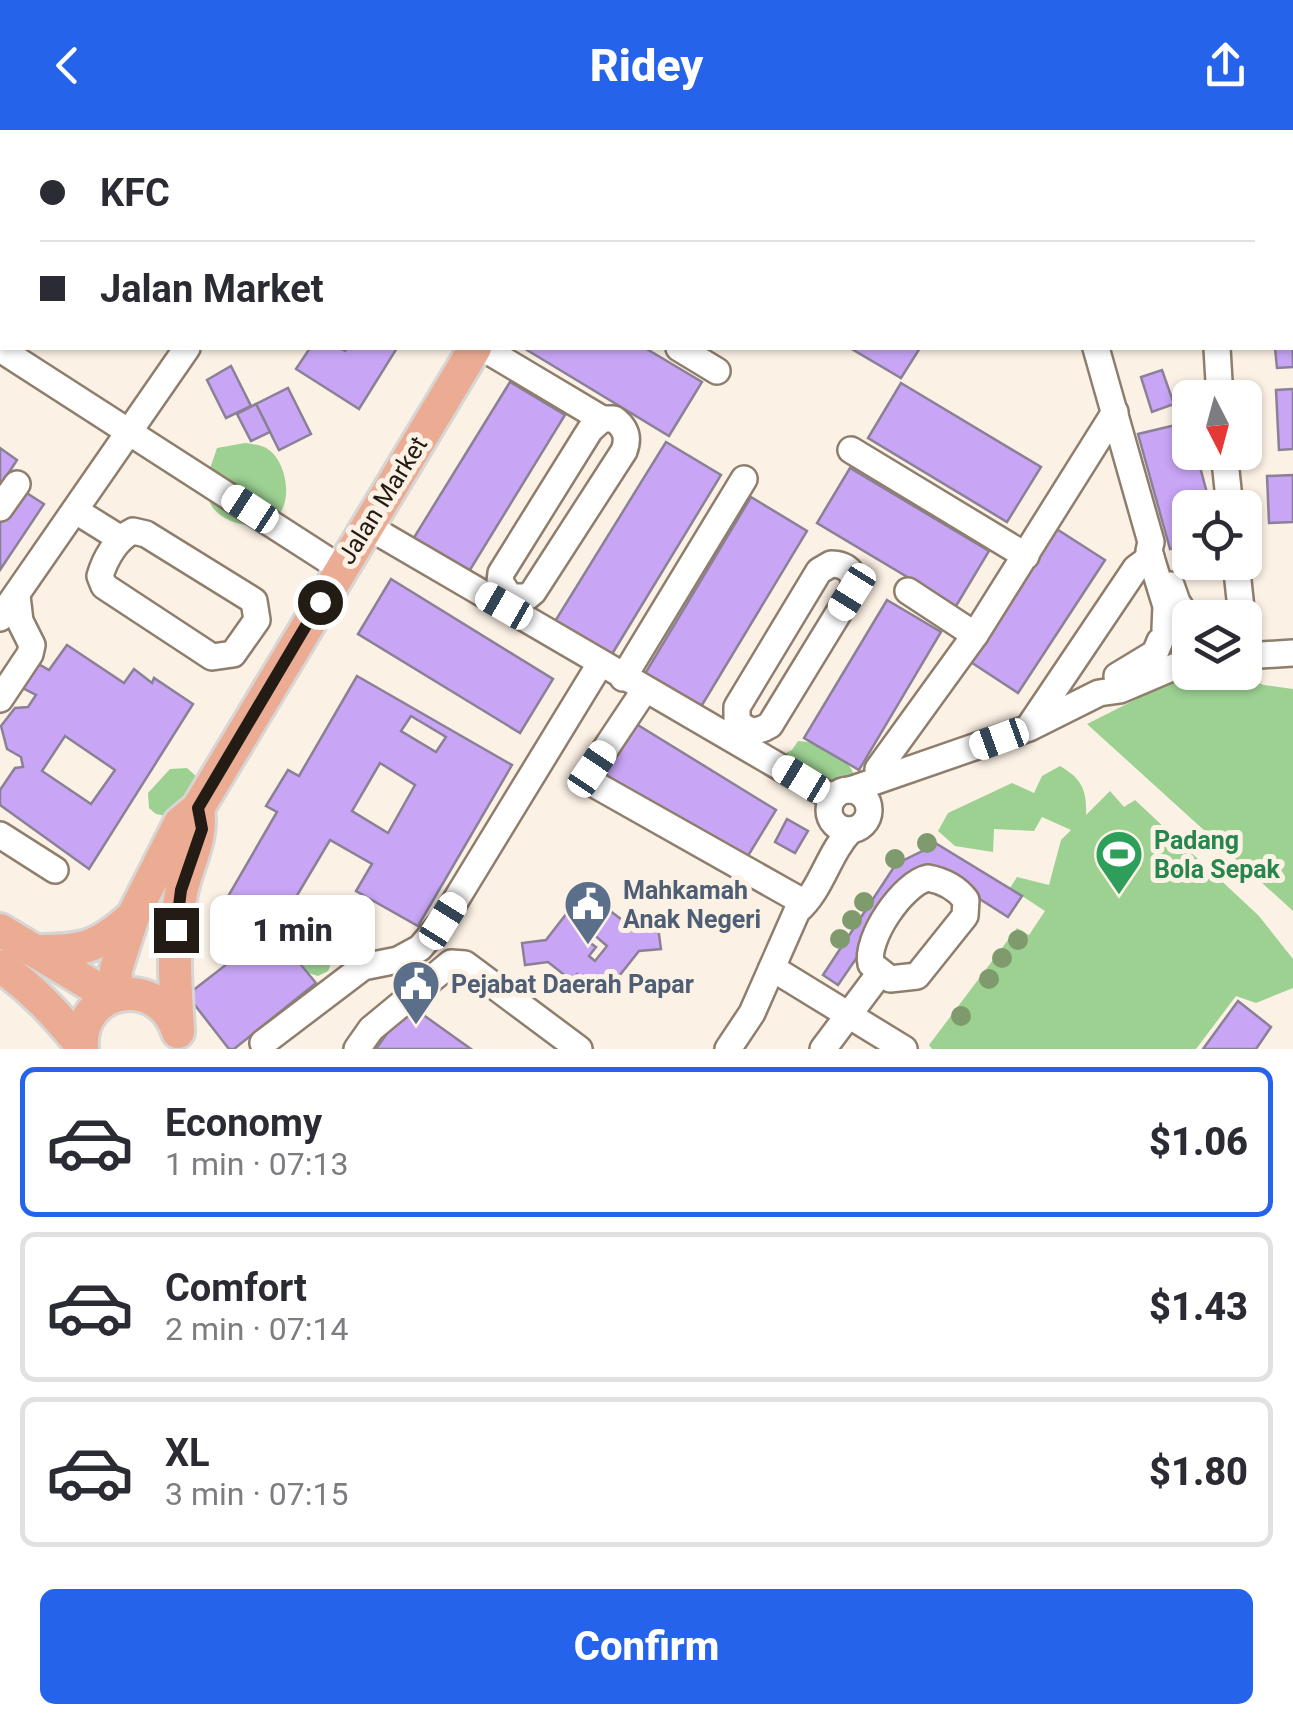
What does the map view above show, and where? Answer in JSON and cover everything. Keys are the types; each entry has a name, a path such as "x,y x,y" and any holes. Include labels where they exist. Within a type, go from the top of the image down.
{"main road":[{"name":"Jalan Market","path":"113,996 116,970 133,916 180,823 198,808 474,350"},
{"name":"Jalan Market","path":"180,1042 176,930 181,890 202,829 198,808"},
{"path":"34,951 79,951 92,947 112,936 133,916"},
{"path":"0,930 113,996 142,994 154,999 164,1007 180,1042"},
{"path":"0,966 51,1006 82,1047"},
{"path":"82,1047 88,1017 113,996"}],"street":[{"path":"2,350 340,568"},
{"path":"0,618 186,350"},
{"path":"487,350 602,419 614,419 624,428 627,442 533,592 507,601"},
{"path":"682,350 717,370"},
{"path":"1097,350 1172,620"},
{"path":"1217,350 1219,380"},
{"path":"878,769 975,635 1115,412"},
{"path":"507,601 501,574 590,430 602,419"},
{"path":"851,450 1026,556"},
{"path":"744,478 592,769 594,784 796,905 807,903 842,838 846,810"},
{"path":"0,508 17,484"},
{"path":"76,511 121,539"},
{"path":"367,526 507,601 634,684 741,735 846,810 876,808 940,761 1028,728 1099,693 1120,690 1172,668"},
{"path":"133,532 146,534 254,601 257,620 233,654 212,658 104,586 100,576 104,564 121,539 133,532"},
{"path":"1028,728 1151,549"},
{"path":"836,564 847,568 855,579 852,592 770,725 741,735 737,707 819,571 836,564"},
{"path":"908,592 975,635"},
{"path":"0,700 32,646 20,622 17,596"},
{"path":"1099,693 1114,677 1155,653 1172,634"},
{"path":"1262,646 1287,653"},
{"path":"1262,655 1287,653"},
{"path":"264,1043 363,967 398,960 420,948 443,921 600,664"},
{"path":"0,835 55,870"},
{"path":"735,1047 796,905"},
{"path":"357,1049 371,1029 452,963 466,964 578,1049"},
{"path":"772,968 904,1049"},
{"path":"823,1049 880,973"}],"green space":[{"path":"245,443 269,450 280,463 286,481 283,508 263,524 236,523 219,514 204,486 217,448"},
{"path":"1172,681 1172,690 1262,690 1262,684 1293,689 1293,911 1087,724"},
{"path":"798,741 823,746 842,757 854,775 860,799 849,801 828,794 782,755"},
{"path":"1060,766 1082,786 1086,815 1110,791 1124,807 1135,800 1259,916 1293,959 1293,988 1256,1003 1236,996 1196,1049 932,1049 929,1045 1017,928 1029,935 1045,911 1010,888 1017,877 1049,885 1061,840 1071,830 1042,817 1034,831 994,829 993,852 955,846 938,831 948,813 1012,783 1034,793 1042,776"},
{"path":"187,768 197,777 198,787 166,816 156,814 149,808 148,793 170,769"},
{"path":"310,933 326,937 334,957 328,971 318,976 302,971 295,949"}],"building":[{"path":"309,350 396,350 359,409 296,369"},
{"path":"527,350 648,350 702,382 669,436"},
{"path":"853,350 919,350 901,378"},
{"path":"1275,350 1293,350 1293,367 1277,368"},
{"path":"231,366 251,406 226,418 207,380"},
{"path":"1162,370 1172,405 1152,412 1141,377"},
{"path":"510,382 565,415 465,578 410,544"},
{"path":"901,383 1041,467 1007,522 868,438"},
{"path":"288,388 311,434 279,450 256,404"},
{"path":"1293,389 1293,449 1279,450 1276,390"},
{"path":"256,404 270,432 251,441 237,414"},
{"path":"1172,426 1172,470 1201,470 1206,490 1172,490 1172,548 1170,549 1138,434"},
{"path":"666,442 721,475 606,664 549,631"},
{"path":"0,448 17,460 0,486"},
{"path":"850,468 989,551 956,606 817,523"},
{"path":"1293,475 1293,522 1269,523 1267,476"},
{"path":"22,490 44,504 0,570 0,523"},
{"path":"751,497 807,531 696,715 640,682"},
{"path":"1052,526 1105,560 1018,693 966,659"},
{"path":"391,579 553,679 520,733 358,634"},
{"path":"887,600 941,632 859,770 804,738"},
{"path":"67,645 124,683 134,669 193,704 89,869 0,805 0,790 15,768 23,767 21,757 7,749 1,726 15,708 28,707 36,695 15,684 23,655 49,670","holes":["65,736 115,770 91,804 42,771"]},
{"path":"357,676 512,765 418,926 356,891 372,864 330,840 274,934 223,905 277,812 266,806 288,770 299,776","holes":["411,716 446,737 436,752 401,731","380,763 415,785 388,833 352,811"]},
{"path":"633,722 776,810 743,864 601,777"},
{"path":"787,819 808,831 795,853 775,842"},
{"path":"937,844 1022,896 1008,917 934,870 908,883 838,985 823,975 896,864"},
{"path":"584,891 634,929 658,927 661,949 639,951 604,995 577,974 572,981 548,962 525,965 522,943 546,940","holes":["592,933 607,946 595,961 589,956 596,947 586,940"]},
{"path":"267,933 272,939 277,936 316,983 234,1049 229,1049 187,995"},
{"path":"1238,1001 1271,1027 1256,1049 1203,1049"},
{"name":"Pejabat Daerah Papar","path":"408,1004 471,1049 376,1049"}],"place":[{"name":"Padang Bola Sepak","path":"1119,896"},
{"name":"Mahkamah Anak Negeri","path":"588,946"},
{"name":"Pejabat Daerah Papar","path":"416,1026"}],"route":[{"path":"176,930 181,890 202,829 198,808 320,602"}]}
